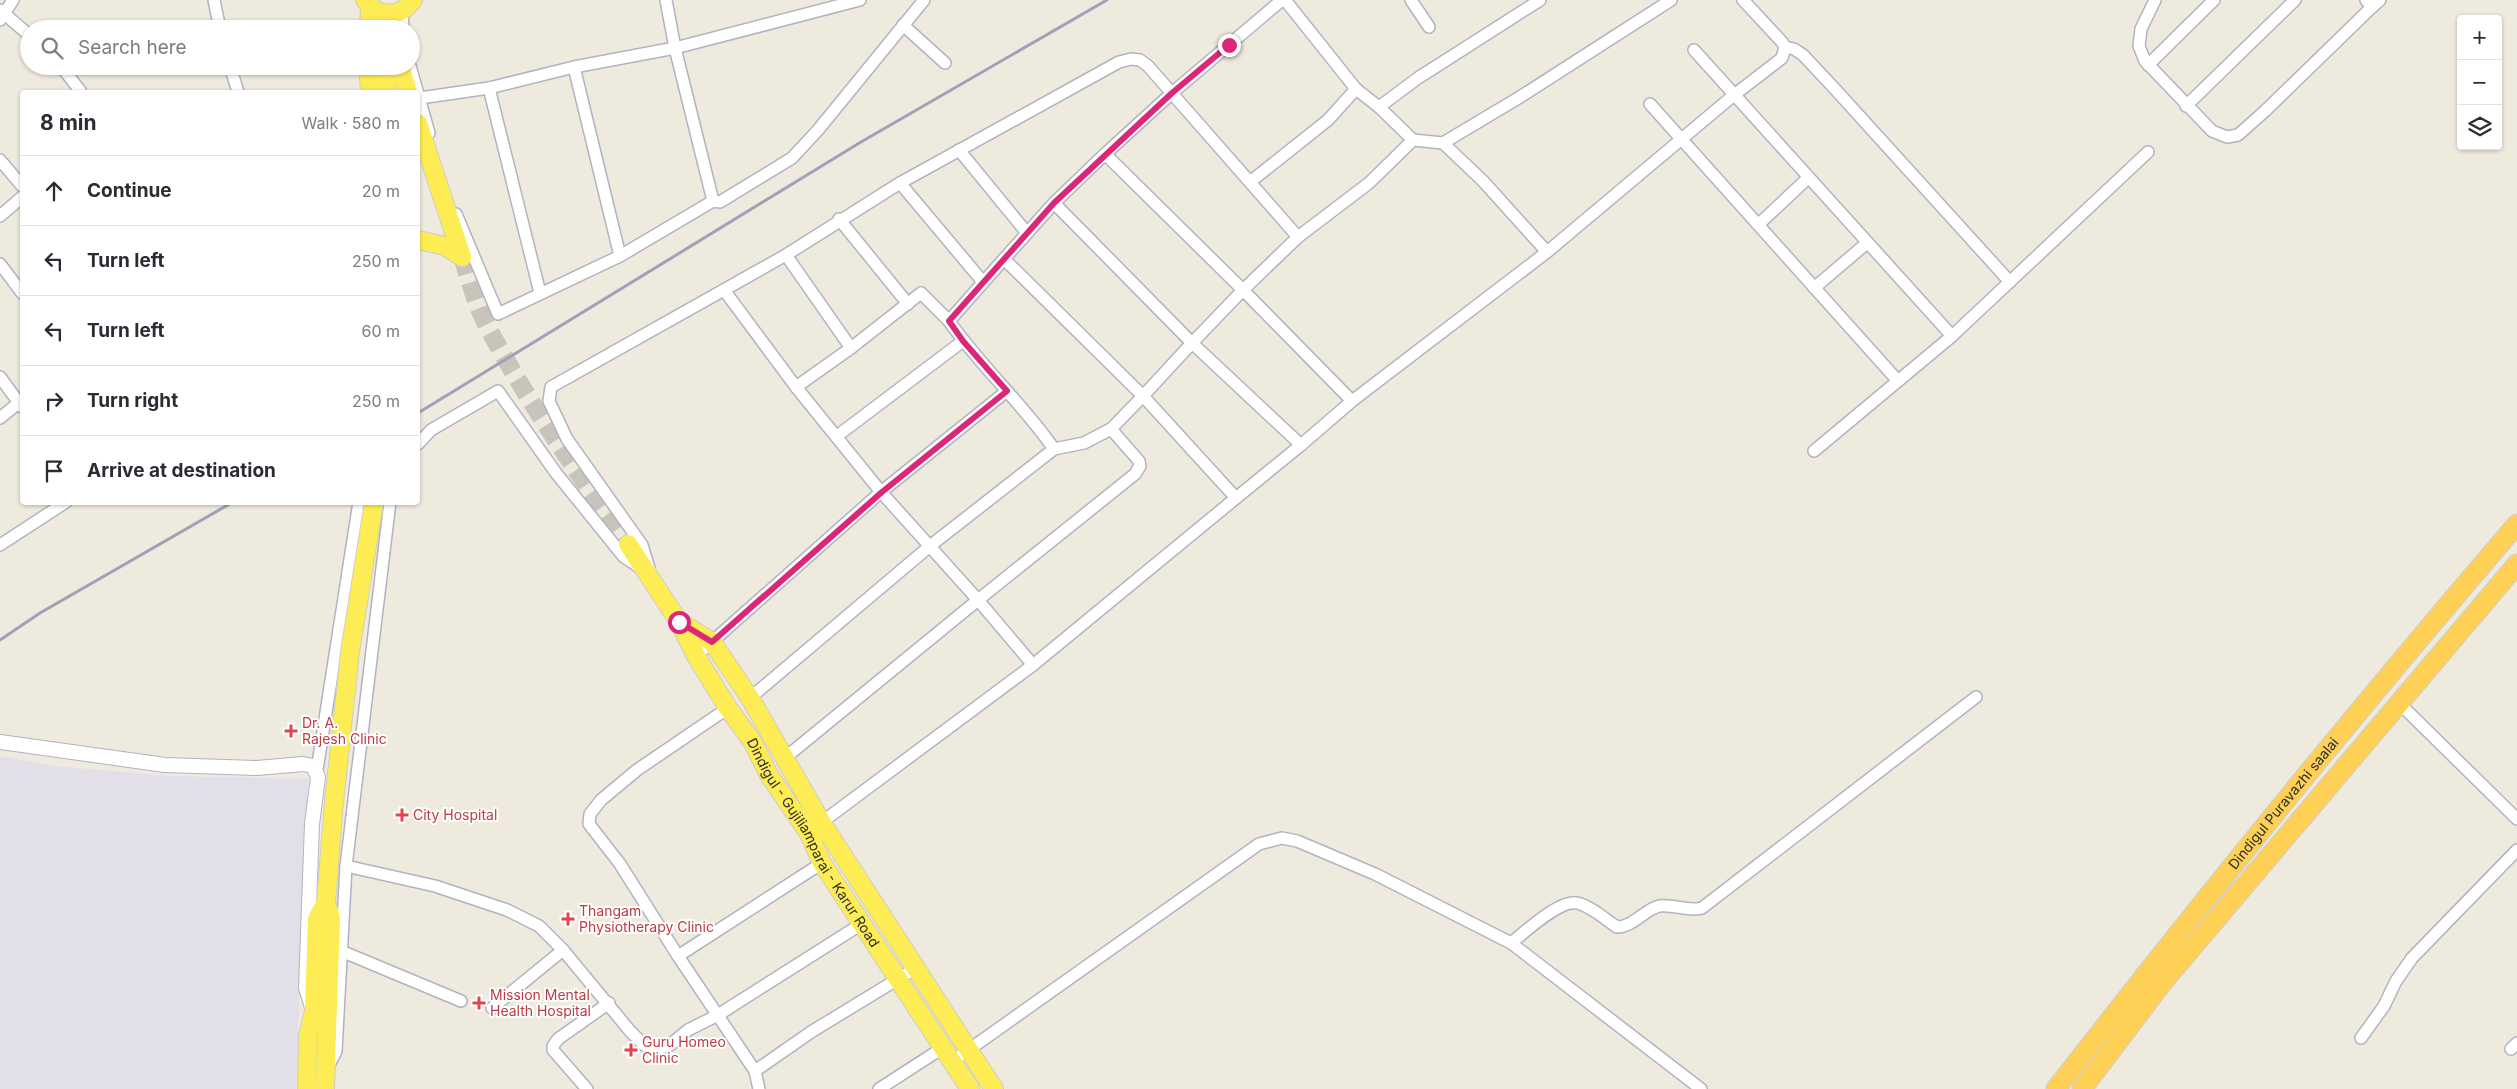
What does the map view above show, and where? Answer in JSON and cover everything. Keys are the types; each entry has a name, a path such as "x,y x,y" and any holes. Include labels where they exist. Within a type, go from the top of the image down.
{"highway":[{"name":"Dindigul Puravazhi saalai","path":"2056,1089 2149,968 2395,666 2517,524"},
{"name":"Dindigul Puravazhi saalai","path":"2082,1089 2163,982 2517,564"}],"main road":[{"path":"369,6 399,18"},
{"path":"368,20 369,6"},
{"path":"369,6 372,20"},
{"path":"369,75 370,90"},
{"path":"385,75 388,90"},
{"path":"404,75 412,90"},
{"path":"420,129 462,257 445,246 420,240"},
{"path":"325,1081 331,919 326,902 334,802 350,652 374,505"},
{"name":"Dindigul - Gujiliamparai - Karur Road","path":"628,544 652,577 679,622 696,656 728,708 752,741 769,774 815,828"},
{"name":"Dindigul - Gujiliamparai - Karur Road","path":"679,622 712,642 750,698 786,757 815,828 822,863 949,1054 970,1089"},
{"path":"815,828 916,968 994,1089"},
{"path":"307,1089 308,1036 314,1011 317,919 326,902"}],"street":[{"path":"14,0 2,15 20,28"},
{"path":"214,0 218,20"},
{"path":"666,0 675,48 713,202"},
{"path":"420,94 489,88 574,67 675,48 860,0"},
{"path":"420,112 443,177 498,314 620,256 713,202 720,202 792,158 818,130 924,0"},
{"path":"949,321 1054,203 1105,154 1172,93 1284,0 1356,89 1379,107 1413,140 1443,143 1520,97 1670,0"},
{"path":"1411,0 1429,27"},
{"path":"1379,107 1418,78 1540,0"},
{"path":"1744,0 1785,47 1794,49 1802,55 1834,88 2010,282"},
{"path":"2155,0 2141,29 2139,46 2148,65 2186,106 2212,130 2227,137 2238,136 2373,2"},
{"path":"2148,65 2214,0"},
{"path":"2186,106 2295,0"},
{"path":"903,25 945,63"},
{"path":"815,828 1033,665 1302,445 1352,401 1547,252 1682,138 1782,58 1785,47"},
{"path":"1694,50 1952,336"},
{"path":"652,577 642,545 567,439 549,401 551,387 786,255 839,219 900,183 1120,62 1131,59 1140,60 1172,93 1298,237"},
{"path":"574,67 620,256"},
{"path":"68,75 79,90"},
{"path":"233,75 237,90"},
{"path":"411,75 413,90"},
{"path":"489,88 540,293"},
{"path":"1250,182 1328,120 1356,89"},
{"path":"1650,104 1898,381"},
{"path":"750,698 930,546 1054,449 1084,443 1112,429 1243,290 1298,237 1368,183 1413,140"},
{"path":"1443,143 1483,181 1547,252"},
{"path":"959,150 1027,233"},
{"path":"1814,451 1952,336 2148,152"},
{"path":"1105,154 1352,401"},
{"path":"0,160 20,184"},
{"path":"1759,224 1808,178"},
{"path":"900,183 984,282"},
{"path":"0,216 20,199"},
{"path":"1054,203 1192,343 1302,445"},
{"path":"839,219 908,304"},
{"path":"1814,288 1867,243"},
{"path":"786,255 851,348"},
{"path":"1004,259 1143,396 1236,498"},
{"path":"0,264 20,290"},
{"path":"724,290 796,387 882,492 1033,665"},
{"path":"796,387 851,348 921,293 949,321 963,341 1036,423 1054,449"},
{"path":"837,436 963,341"},
{"path":"0,377 20,401"},
{"path":"420,442 431,430 498,391 556,472 624,556 652,577"},
{"path":"696,656 882,492 1007,391"},
{"path":"0,418 20,404"},
{"path":"786,757 1138,470 1139,461 1112,429"},
{"path":"0,545 61,505"},
{"path":"314,1011 306,988 317,770 359,505"},
{"path":"325,1081 336,1051 346,866 390,505"},
{"path":"334,658 371,659"},
{"path":"1511,943 1546,916 1570,902 1578,903 1617,928 1628,925 1657,907 1669,905 1695,910 1702,908 1976,697"},
{"path":"2399,703 2517,819"},
{"path":"728,708 637,770 601,800 590,814 589,824 620,864 678,956 755,1071 759,1089"},
{"path":"0,742 165,765 257,768 303,764 314,766 317,770"},
{"path":"878,1089 949,1054 969,1050 1259,844 1282,838 1297,841 1375,874 1511,943 1701,1089"},
{"path":"2361,1038 2384,1006 2396,981 2412,958 2439,928 2517,850"},
{"path":"678,956 822,863"},
{"path":"346,866 435,886 507,910 539,926 563,950 609,1003 630,1031 644,1045 654,1050 670,1045 688,1030 718,1015 863,923"},
{"path":"492,1008 563,950"},
{"path":"341,951 460,1001"},
{"path":"755,1071 811,1032 916,968"},
{"path":"587,1089 554,1050 553,1046 558,1039 609,1003"}],"shaded area":[{"path":"0,756 53,766 170,776 308,779 296,1089 0,1089"}],"tunnel":[{"path":"462,257 481,314 517,379 628,544"}],"railway":[{"path":"420,412 861,142 1107,0"},
{"path":"0,640 40,613 228,505"}],"place":[{"name":"Dr. A. Rajesh Clinic","path":"291,731"},
{"name":"City Hospital","path":"402,815"},
{"name":"Thangam Physiotherapy Clinic","path":"568,919"},
{"name":"Mission Mental Health Hospital","path":"479,1003"},
{"name":"Guru Homeo Clinic","path":"631,1050"}],"route":[{"path":"679,622 712,642 882,492 1007,391 963,341 949,321 1054,203 1172,93 1229,45"}]}
